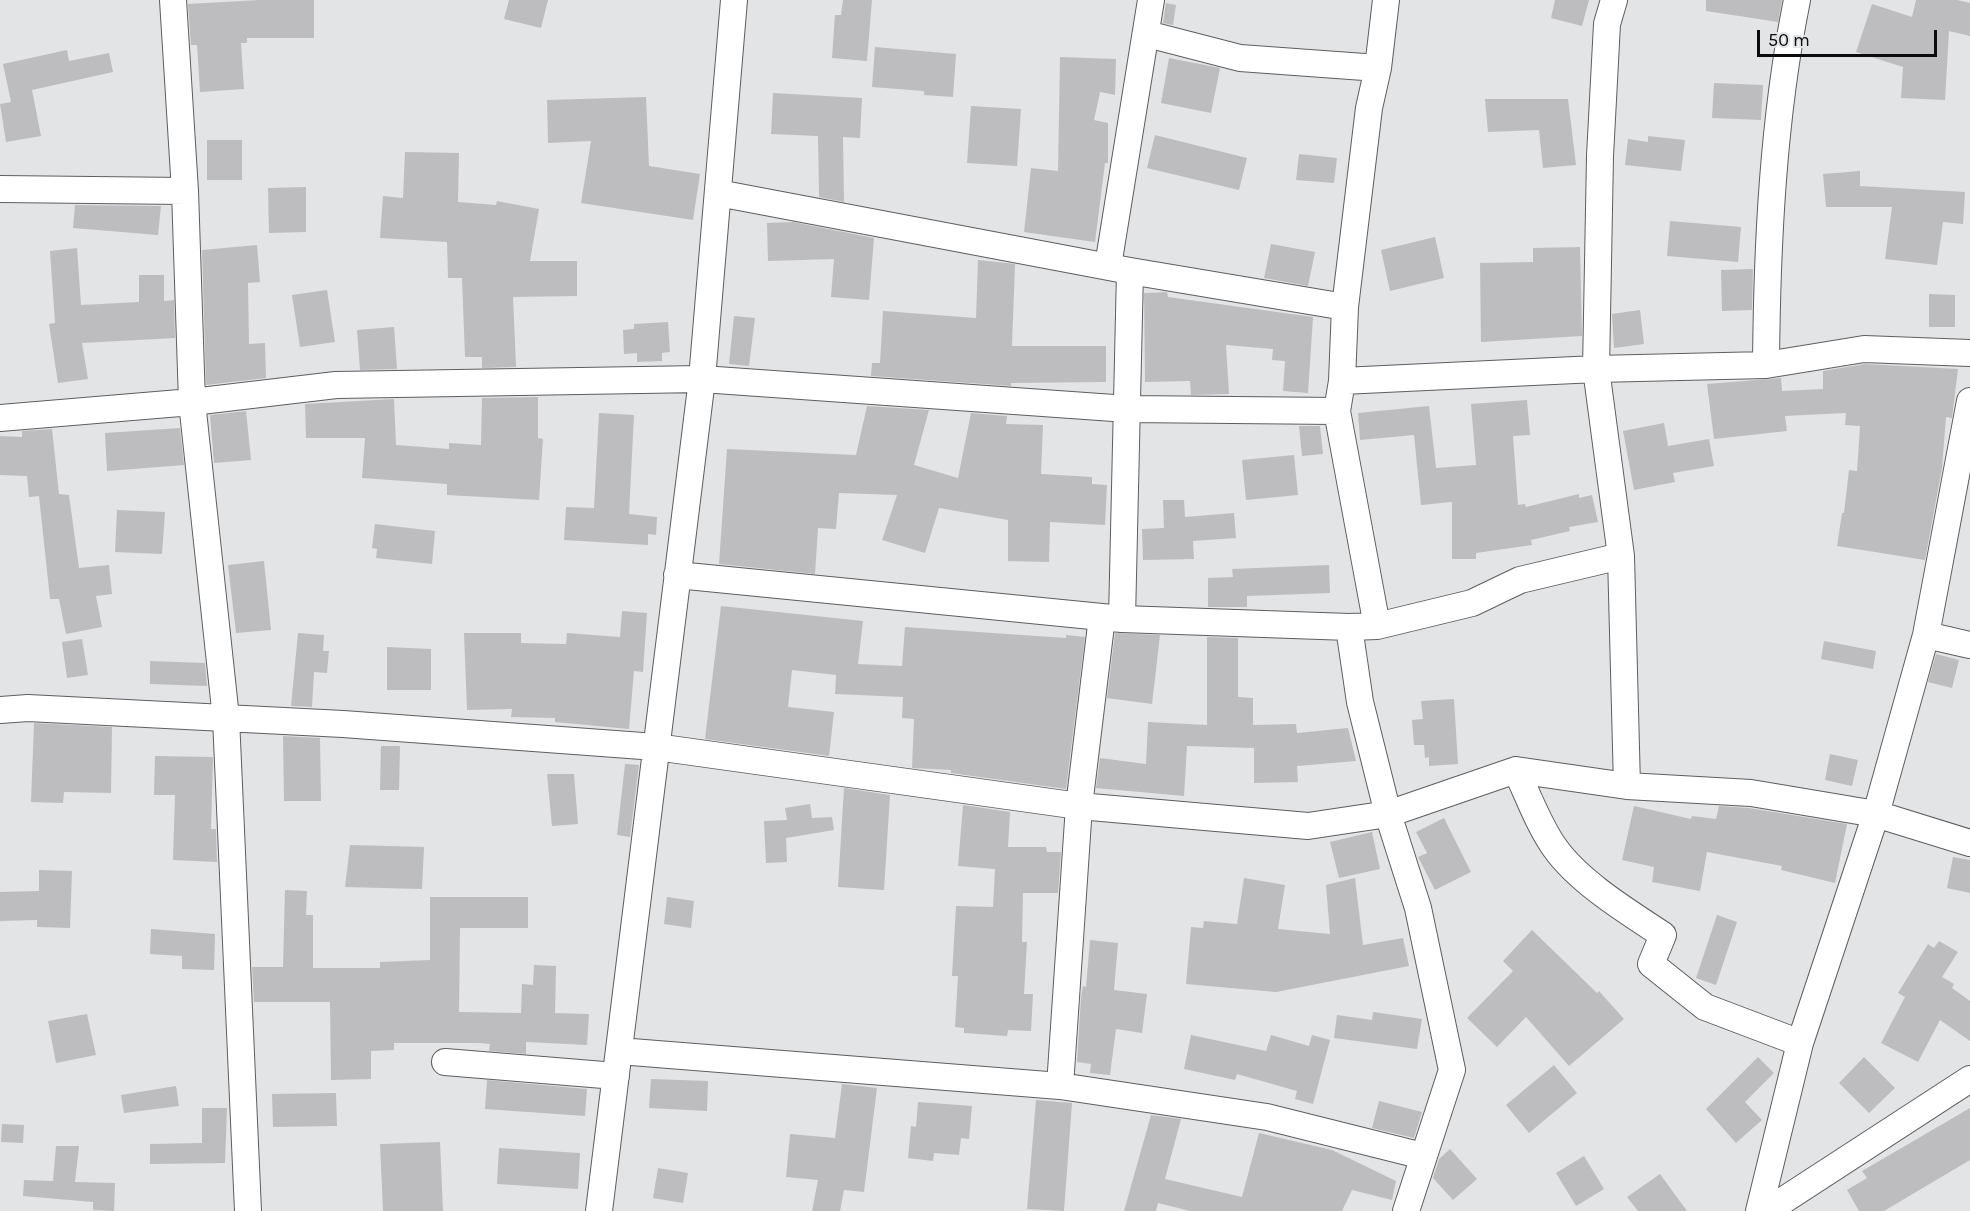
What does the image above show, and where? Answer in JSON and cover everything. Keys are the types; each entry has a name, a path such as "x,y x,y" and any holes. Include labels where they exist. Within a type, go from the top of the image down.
{"street":[{"path":"173,0 185,191 192,402 226,718 248,1211"},
{"path":"599,1211 702,379 734,0"},
{"path":"1060,1086 1079,806 1112,618 1128,410 1119,269 1151,0"},
{"path":"1377,626 1337,411 1342,381 1345,307 1369,108 1386,0"},
{"path":"1614,0 1607,24 1600,156 1596,369 1621,556 1628,786"},
{"path":"1766,365 1767,279 1783,70 1797,0"},
{"path":"1147,34 1240,58 1377,68"},
{"path":"0,189 185,191"},
{"path":"718,193 1119,269 1345,307"},
{"path":"1342,381 1596,369 1766,365 1864,349 1970,353"},
{"path":"0,418 192,402 336,386 702,379 1128,410 1337,411"},
{"path":"1759,1211 1800,1043 1876,814 1926,635 1970,401"},
{"path":"677,575 1112,618 1349,627 1377,626 1472,603 1520,580 1621,556"},
{"path":"1349,627 1360,702 1388,814 1418,909 1452,1070 1406,1211"},
{"path":"1926,635 1970,645"},
{"path":"0,710 28,708 226,718 657,747 1079,806 1308,826 1388,814 1516,770 1628,786 1751,793 1876,814 1970,843"},
{"path":"1516,770 1555,848 1574,869 1663,935 1651,964 1705,1008 1800,1043"},
{"path":"445,1062 617,1063 1060,1086 1267,1117 1423,1156"},
{"path":"1767,1211 1970,1079"}],"building":[{"path":"314,0 314,38 247,38 247,43 241,43 244,89 200,92 197,45 191,45 188,4"},
{"path":"509,0 548,0 541,28 504,19"},
{"path":"843,0 872,0 867,61 832,58 835,15 841,15"},
{"path":"1555,0 1589,0 1582,26 1551,18"},
{"path":"1706,0 1782,0 1778,22 1706,11"},
{"path":"1916,0 1957,0 1970,3 1970,36 1949,31 1945,100 1901,98 1903,67 1856,52 1872,4 1912,17"},
{"path":"1166,3 1176,5 1173,25 1163,23"},
{"path":"875,47 956,54 953,97 924,95 924,91 872,87"},
{"path":"67,50 69,61 109,53 113,72 32,90 41,136 6,142 0,104 11,102 3,64"},
{"path":"1060,57 1116,59 1115,95 1100,92 1094,120 1108,123 1108,163 1105,163 1095,242 1024,232 1031,168 1058,171"},
{"path":"1169,58 1220,68 1211,113 1161,103"},
{"path":"1714,83 1763,85 1761,120 1712,118"},
{"path":"773,93 862,98 860,138 843,137 844,202 819,197 818,136 771,134"},
{"path":"646,97 649,166 700,174 693,220 581,203 591,141 548,143 547,100"},
{"path":"1485,99 1568,99 1576,165 1543,168 1539,130 1488,132"},
{"path":"971,106 1021,109 1017,166 967,163"},
{"path":"1155,135 1247,158 1239,190 1147,168"},
{"path":"1648,136 1685,140 1681,171 1625,165 1628,139 1648,142"},
{"path":"207,140 242,140 242,180 207,180"},
{"path":"405,152 459,153 458,202 496,205 497,201 539,209 530,261 577,261 577,296 513,297 516,367 482,368 482,357 465,357 462,278 448,278 447,242 380,238 383,196 403,198"},
{"path":"1299,154 1337,158 1334,183 1296,180"},
{"path":"1860,171 1860,186 1965,192 1963,224 1943,222 1937,265 1885,259 1892,207 1826,207 1823,174"},
{"path":"306,187 306,232 269,233 268,188"},
{"path":"75,205 161,206 158,235 73,228"},
{"path":"1670,221 1741,227 1738,262 1667,256"},
{"path":"793,222 874,238 869,300 831,297 834,259 768,261 767,223"},
{"path":"1435,237 1444,278 1390,291 1381,250"},
{"path":"1271,244 1315,252 1308,286 1264,278"},
{"path":"257,245 260,282 248,283 249,344 265,343 266,378 206,385 202,250"},
{"path":"1580,247 1582,336 1481,342 1480,263 1533,262 1533,248"},
{"path":"77,248 81,305 139,302 139,275 164,275 164,301 174,300 175,338 82,343 88,379 58,383 49,324 55,323 50,251"},
{"path":"978,260 1015,264 1012,346 1106,346 1106,382 1011,383 1011,386 871,376 872,363 880,363 883,311 976,318"},
{"path":"1753,269 1752,310 1722,311 1721,270"},
{"path":"327,290 335,342 300,347 292,295"},
{"path":"1167,292 1168,297 1313,317 1308,393 1283,391 1285,361 1272,360 1273,349 1226,345 1229,394 1191,395 1190,381 1145,382 1144,293"},
{"path":"1929,294 1955,295 1955,327 1929,327"},
{"path":"1640,310 1644,344 1614,348 1612,314"},
{"path":"734,316 755,318 749,366 729,364"},
{"path":"668,322 670,352 662,353 662,361 637,362 637,353 624,354 623,330 634,329 634,324"},
{"path":"394,327 397,369 360,370 357,330"},
{"path":"1865,364 1958,369 1952,418 1946,417 1942,468 1925,560 1837,546 1849,470 1857,471 1860,426 1845,425 1846,413 1785,416 1787,431 1714,439 1707,384 1781,378 1782,391 1823,389 1823,371"},
{"path":"538,397 538,438 543,439 539,500 447,495 447,484 362,478 365,438 306,438 305,404 394,399 396,445 449,449 449,443 481,445 482,398"},
{"path":"1527,400 1530,435 1513,436 1518,505 1525,504 1526,507 1579,494 1579,498 1592,495 1598,522 1569,527 1570,531 1531,540 1532,545 1476,553 1476,559 1452,559 1452,502 1421,505 1414,435 1360,440 1358,413 1429,406 1436,468 1476,465 1471,404"},
{"path":"867,406 929,410 914,465 958,478 971,413 1007,416 1006,424 1043,425 1041,474 1092,477 1092,484 1107,485 1105,525 1050,522 1049,562 1008,561 1008,520 939,508 925,553 882,540 897,495 839,493 836,529 818,528 815,574 719,564 727,449 856,455"},
{"path":"246,411 251,460 214,463 210,415"},
{"path":"599,413 634,415 629,514 657,517 656,535 648,534 648,545 564,540 566,507 594,508"},
{"path":"1664,423 1668,446 1709,439 1714,466 1673,473 1675,482 1634,490 1623,431"},
{"path":"1299,426 1320,426 1323,454 1302,456"},
{"path":"180,428 184,465 107,471 105,433"},
{"path":"52,429 59,494 69,495 79,568 109,565 112,594 96,596 102,627 66,634 59,599 50,599 39,496 29,497 27,476 0,475 0,436 22,437 22,431"},
{"path":"1294,455 1298,495 1246,500 1242,460"},
{"path":"1163,500 1184,500 1185,517 1234,513 1236,538 1193,541 1194,559 1143,560 1142,529 1164,528"},
{"path":"117,510 165,512 162,554 115,552"},
{"path":"375,524 435,531 432,564 376,558 377,549 372,548"},
{"path":"264,561 271,630 236,633 228,565"},
{"path":"1329,565 1330,593 1247,596 1247,607 1208,607 1208,578 1233,577 1232,569"},
{"path":"721,606 863,621 858,664 902,666 905,627 1066,638 1066,635 1085,637 1066,789 951,773 951,770 912,768 914,719 902,718 903,697 835,694 836,675 792,670 788,707 834,712 829,756 705,739"},
{"path":"622,611 647,613 643,672 634,671 629,729 555,722 555,718 511,717 512,709 467,710 464,633 521,633 521,643 566,644 567,633 620,637"},
{"path":"298,633 324,635 323,651 329,651 327,673 314,672 312,707 291,706"},
{"path":"1115,633 1160,635 1152,704 1107,698"},
{"path":"1207,637 1238,638 1238,697 1253,698 1253,725 1296,724 1297,733 1348,728 1356,761 1297,766 1298,782 1254,783 1254,748 1187,746 1184,796 1096,788 1100,758 1146,764 1148,722 1207,725"},
{"path":"82,639 88,675 67,678 62,642"},
{"path":"1824,641 1876,651 1873,669 1821,659"},
{"path":"387,647 431,649 431,690 387,690"},
{"path":"1936,654 1959,660 1952,688 1928,682"},
{"path":"150,661 205,663 207,686 150,684"},
{"path":"1454,699 1458,764 1429,766 1429,757 1425,758 1424,745 1414,745 1412,720 1423,719 1421,701"},
{"path":"34,723 112,727 111,793 64,792 63,803 31,802"},
{"path":"283,736 320,738 321,801 284,801"},
{"path":"381,746 400,746 399,790 380,790"},
{"path":"1830,754 1858,760 1852,786 1825,780"},
{"path":"155,756 213,757 211,829 216,829 217,862 173,860 175,795 154,795"},
{"path":"625,764 639,765 630,837 617,835"},
{"path":"547,774 574,774 578,824 552,826"},
{"path":"844,788 890,795 884,890 838,887"},
{"path":"810,804 812,818 832,817 834,830 786,838 787,862 766,863 764,821 787,820 785,808"},
{"path":"963,805 1010,812 1008,847 1046,847 1047,852 1061,852 1058,893 1023,893 1022,942 1027,942 1024,994 1033,994 1031,1031 1008,1030 1007,1036 964,1033 964,1028 955,1027 958,976 952,976 956,906 993,907 995,869 958,866"},
{"path":"1634,806 1691,819 1692,816 1716,819 1719,806 1749,808 1847,824 1835,883 1781,870 1782,866 1707,852 1700,891 1652,882 1654,867 1622,860"},
{"path":"1444,818 1471,872 1435,890 1418,857 1427,853 1416,832"},
{"path":"1372,832 1380,869 1339,878 1330,842"},
{"path":"350,845 424,847 422,889 345,887"},
{"path":"1953,857 1970,860 1970,893 1947,888"},
{"path":"39,870 72,871 70,928 37,927 37,920 0,921 0,892 39,891"},
{"path":"1244,878 1285,885 1278,929 1330,934 1326,885 1355,878 1363,945 1403,938 1409,966 1276,992 1186,984 1191,927 1203,928 1204,921 1237,924"},
{"path":"285,890 307,891 306,915 313,915 313,968 380,968 380,962 430,960 430,897 528,897 528,928 460,928 459,1012 521,1013 522,984 533,985 534,965 556,966 555,1013 589,1014 587,1045 526,1042 526,1054 489,1051 490,1044 479,1043 394,1043 394,1050 371,1051 371,1079 331,1080 330,1002 254,1002 252,967 283,967"},
{"path":"667,897 694,901 691,928 664,924"},
{"path":"1717,915 1737,922 1716,985 1696,978"},
{"path":"151,929 215,934 214,970 182,969 182,956 150,954"},
{"path":"1532,930 1597,993 1599,991 1624,1019 1569,1066 1526,1017 1497,1047 1467,1018 1513,971 1503,961"},
{"path":"1090,940 1118,943 1114,990 1147,994 1142,1033 1116,1029 1110,1075 1090,1073 1091,1064 1077,1062 1081,997 1083,986 1086,987"},
{"path":"1939,941 1958,952 1942,977 1954,984 1952,988 1970,1001 1970,1041 1940,1020 1918,1062 1881,1043 1905,997 1898,993 1928,944 1934,948"},
{"path":"1373,1012 1422,1019 1417,1049 1334,1038 1337,1015 1372,1020"},
{"path":"87,1014 96,1055 56,1063 48,1021"},
{"path":"1191,1035 1266,1051 1271,1035 1309,1046 1312,1035 1330,1040 1313,1104 1295,1099 1297,1091 1237,1074 1235,1080 1184,1069"},
{"path":"1758,1057 1774,1073 1745,1102 1762,1120 1736,1143 1706,1109"},
{"path":"1864,1057 1895,1088 1869,1113 1839,1083"},
{"path":"1554,1065 1577,1093 1529,1133 1506,1105"},
{"path":"651,1079 708,1081 707,1111 649,1108"},
{"path":"487,1080 587,1089 585,1116 485,1109"},
{"path":"842,1084 877,1088 864,1192 844,1190 840,1211 812,1211 818,1180 786,1177 790,1134 835,1138"},
{"path":"176,1086 179,1106 124,1113 121,1095"},
{"path":"336,1093 337,1126 273,1127 272,1094"},
{"path":"1036,1100 1072,1103 1064,1211 1027,1209"},
{"path":"1379,1101 1422,1112 1414,1138 1372,1128"},
{"path":"918,1102 972,1106 969,1139 961,1138 959,1155 934,1153 933,1161 908,1158 911,1126 916,1127"},
{"path":"202,1108 227,1108 225,1163 150,1164 150,1144 202,1143"},
{"path":"1970,1108 1970,1160 1884,1211 1859,1211 1847,1190 1867,1178 1862,1171"},
{"path":"1151,1115 1181,1119 1165,1179 1242,1197 1259,1133 1332,1150 1396,1181 1392,1200 1352,1190 1342,1211 1190,1211 1158,1203 1156,1211 1124,1211"},
{"path":"2,1124 24,1125 23,1143 1,1142"},
{"path":"440,1142 443,1211 383,1211 380,1144"},
{"path":"56,1146 79,1146 75,1182 115,1183 114,1211 93,1210 93,1202 23,1196 24,1180 53,1181"},
{"path":"499,1148 580,1153 578,1189 497,1184"},
{"path":"1450,1149 1477,1179 1453,1200 1433,1178 1439,1159"},
{"path":"1584,1156 1604,1189 1576,1206 1556,1173"},
{"path":"658,1168 688,1173 683,1203 653,1198"},
{"path":"1660,1174 1687,1211 1638,1211 1627,1197"}]}
